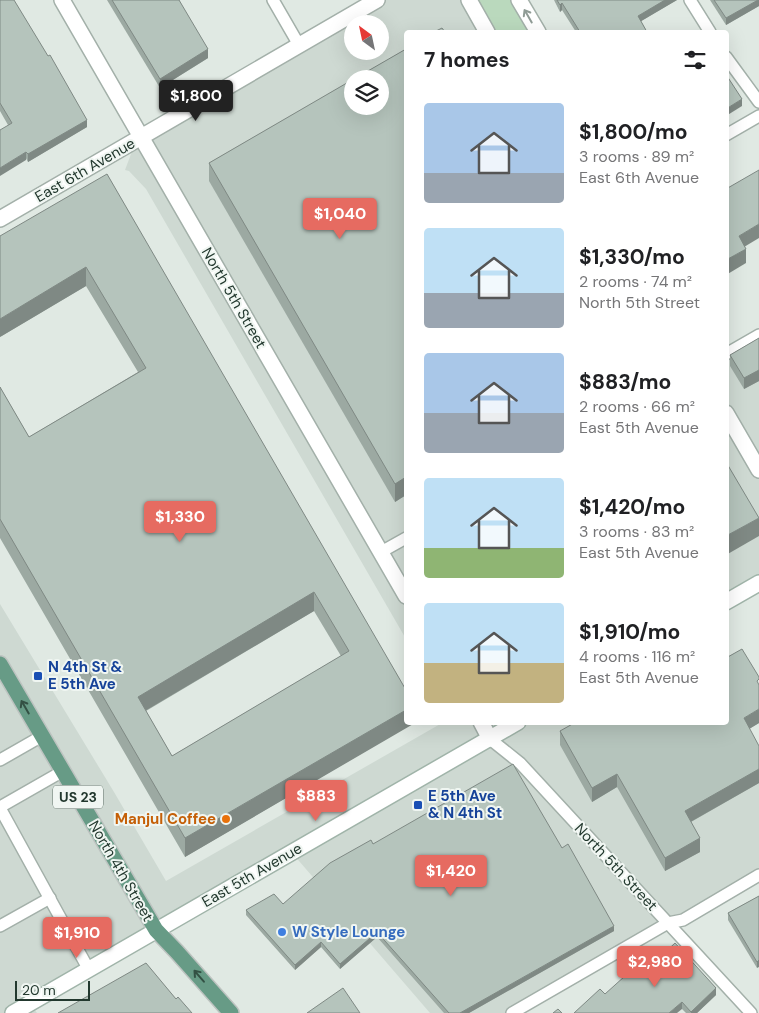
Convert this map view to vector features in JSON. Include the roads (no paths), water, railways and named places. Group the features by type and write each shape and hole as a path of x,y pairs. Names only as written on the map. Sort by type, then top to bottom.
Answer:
{"main road":[{"name":"North 4th Street","path":"0,664 156,930 231,1013"}],"street":[{"name":"North 5th Street","path":"62,0 404,593"},
{"name":"East 6th Avenue","path":"0,219 377,0"},
{"path":"469,0 486,30"},
{"path":"519,0 537,30"},
{"path":"729,418 759,470"},
{"path":"729,600 759,583"},
{"name":"North 5th Street","path":"483,725 490,739"},
{"name":"East 5th Avenue","path":"13,1013 513,725"}],"lane":[{"path":"273,0 299,45"},
{"path":"690,0 709,30"},
{"path":"729,61 759,102"},
{"path":"729,133 759,116"},
{"path":"729,352 759,335"},
{"path":"380,552 404,539"},
{"path":"0,760 42,736"},
{"name":"North 5th Street","path":"490,739 520,763 751,1013"},
{"path":"63,771 0,807 89,970"},
{"path":"512,1013 668,923 683,920 759,875"},
{"path":"0,926 50,898"}],"place":[{"name":"N 4th St & E 5th Ave","path":"38,676"},
{"name":"E 5th Ave & N 4th St","path":"418,805"},
{"name":"Manjul Coffee","path":"226,819"},
{"name":"W Style Lounge","path":"282,932"}]}
